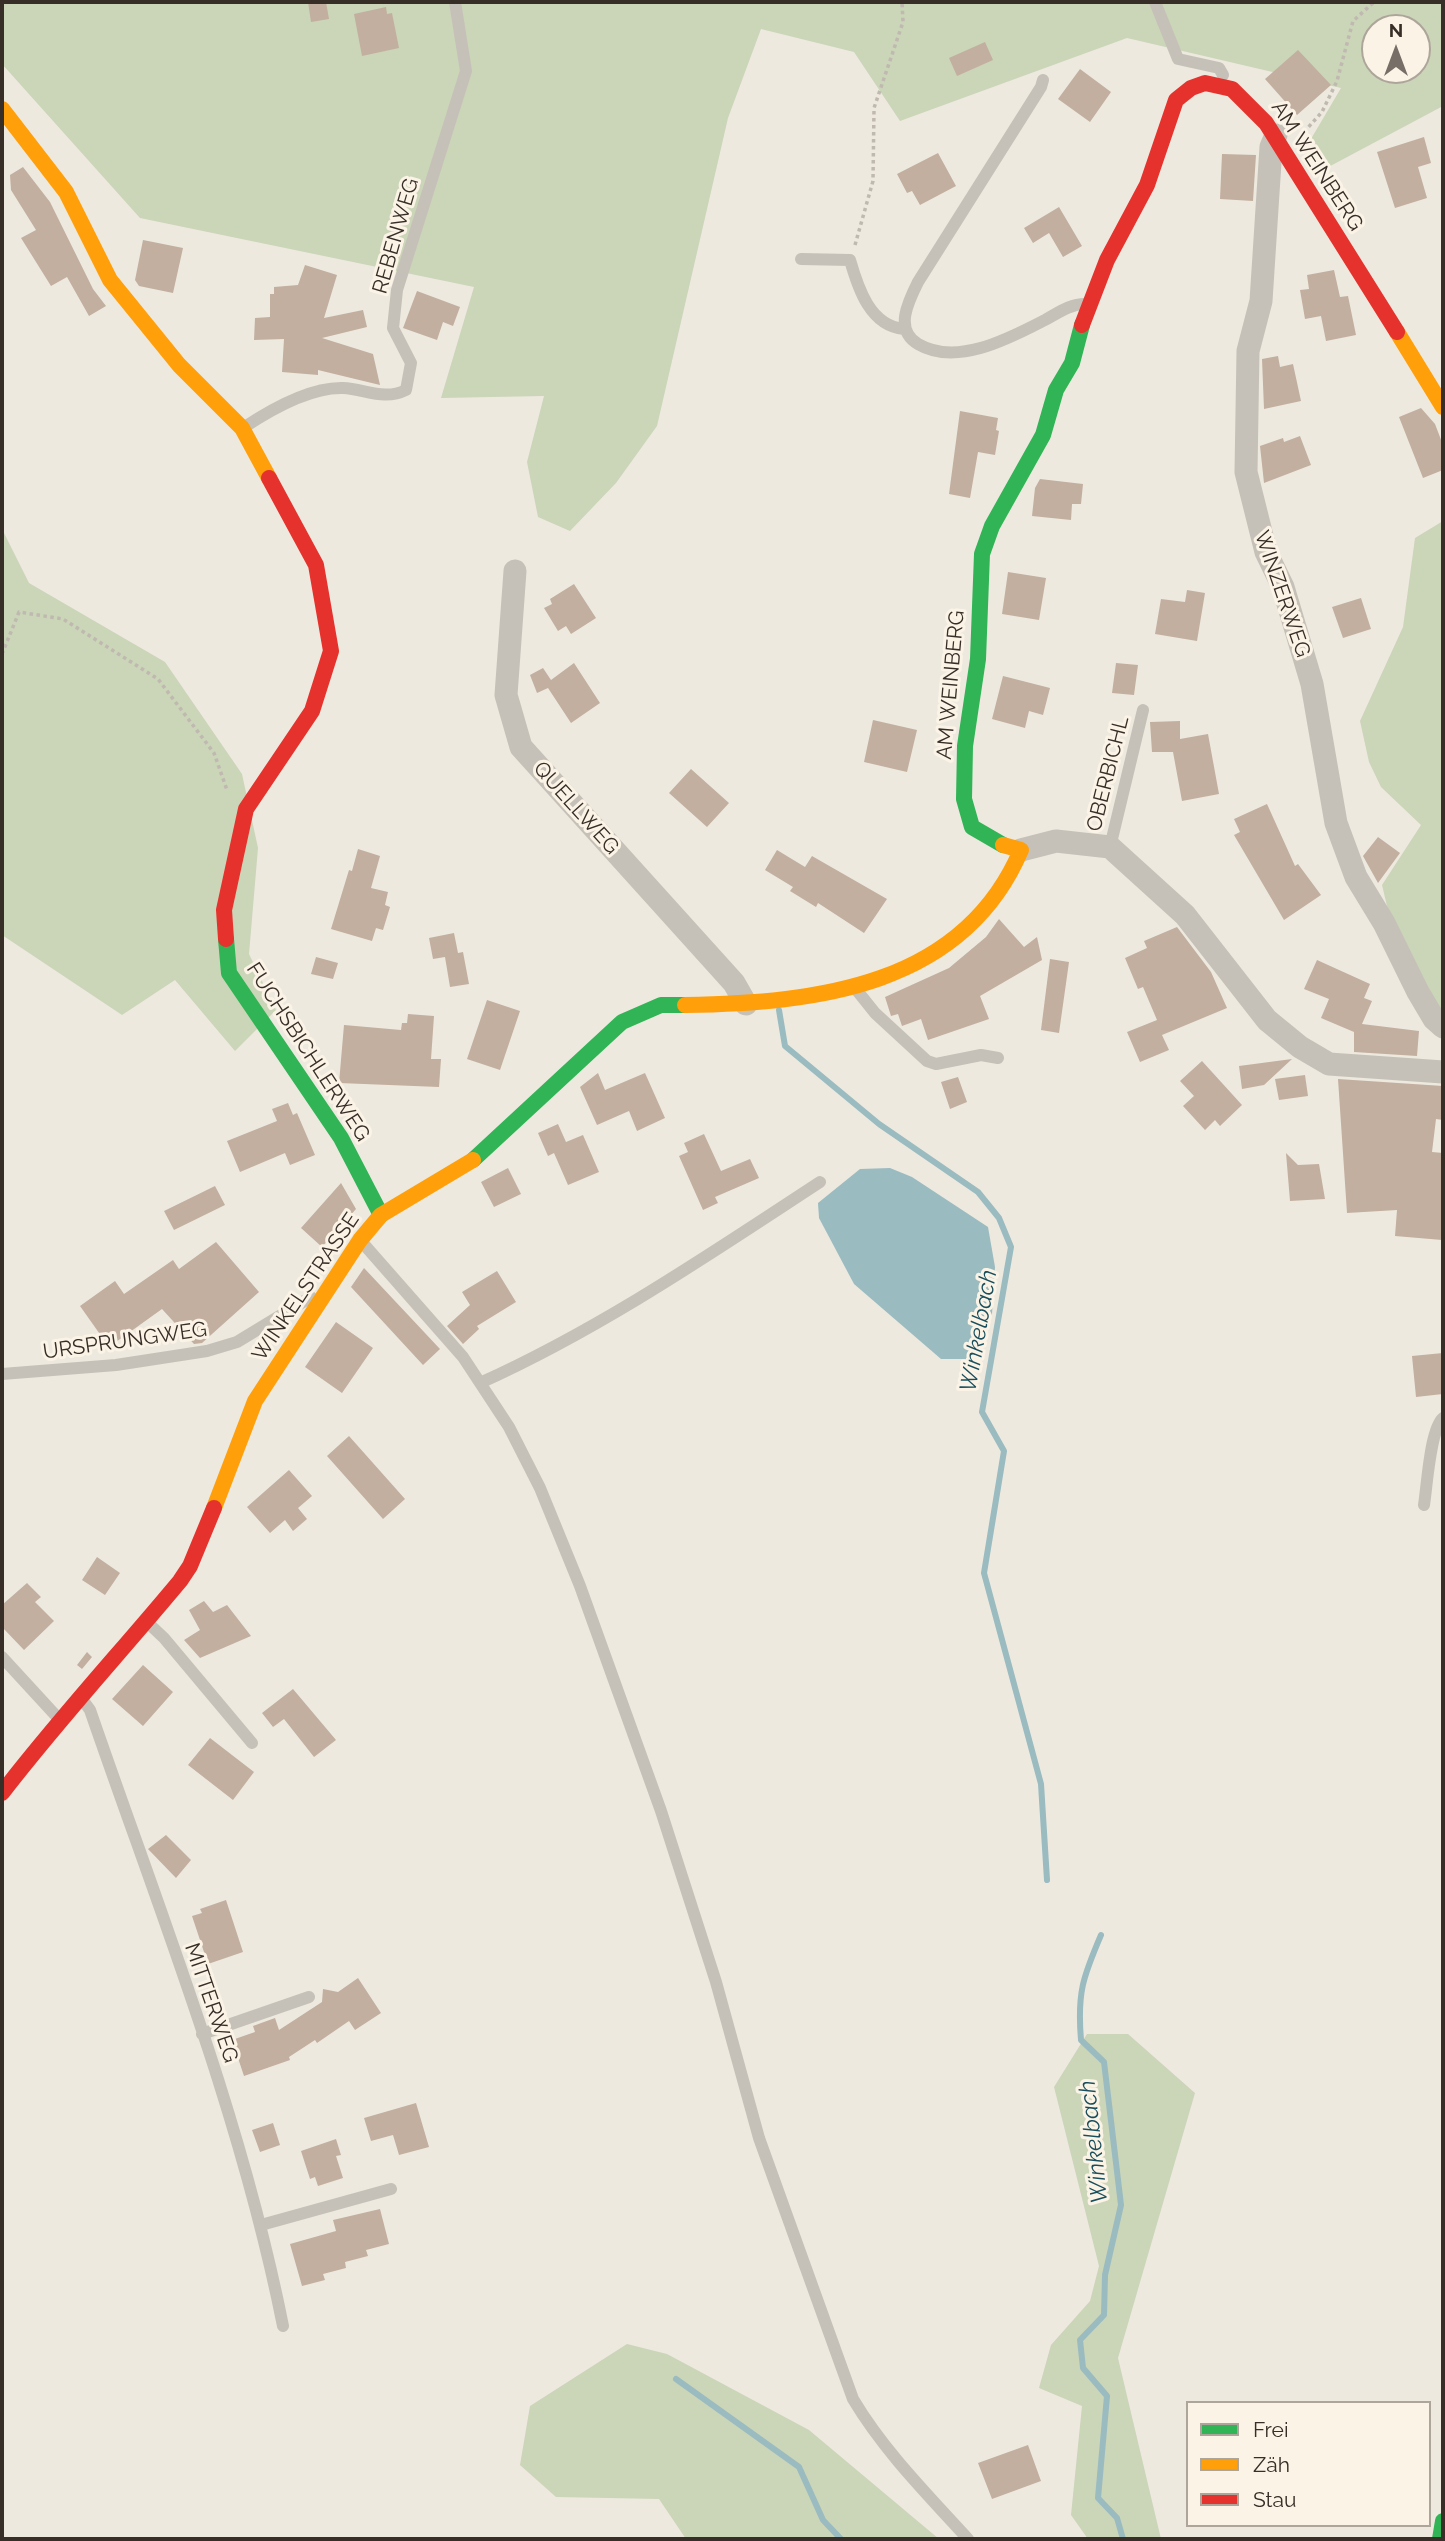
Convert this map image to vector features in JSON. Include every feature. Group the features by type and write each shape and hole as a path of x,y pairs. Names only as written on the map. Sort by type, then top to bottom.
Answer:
{"street":[{"name":"AM WEINBERG","path":"1021,850 995,843 971,827 964,799 965,746 978,659 981,563 992,526 1043,435 1053,397 1076,351 1088,304 1107,260 1147,185 1176,100 1186,89 1203,83 1232,89 1251,103 1281,143 1443,407"},
{"name":"FUCHSBICHLERWEG","path":"2,109 66,192 110,280 179,365 242,428 316,565 331,651 312,710 246,809 224,911 229,973 341,1138 381,1215"},
{"name":"WINZERWEG","path":"1281,143 1271,147 1261,301 1248,351 1245,472 1266,552 1283,587 1312,684 1336,823 1356,877 1384,923 1418,992 1434,1019 1443,1027"},
{"name":"QUELLWEG","path":"515,572 506,695 521,747 734,983 746,1004"},
{"path":"1021,850 1056,841 1110,847 1185,915 1267,1020 1300,1047 1329,1064 1443,1072"},
{"name":"WINKELSTRASSE","path":"2,1793 59,1719 82,1699 190,1566 255,1401 286,1350 312,1316 323,1293 359,1240 381,1215 476,1158 622,1022 662,1005 746,1004 855,988 937,953 973,922 1013,869 1021,850"},
{"path":"1440,2539 1443,2521"}],"lane":[{"name":"REBENWEG","path":"242,428 280,402 341,388 393,397 406,390 411,363 393,328 397,290 466,71 455,2"},
{"path":"1155,2 1178,59 1219,68 1232,89"},
{"path":"1043,80 918,282 906,310 904,329 909,338 922,346 953,353 988,346 1068,307 1088,304"},
{"path":"801,259 850,260 861,291 875,314 889,324 904,329"},
{"name":"OBERBICHL","path":"1110,847 1143,710"},
{"path":"855,988 875,1013 927,1061 936,1064 969,1056 998,1058"},
{"path":"480,1383 563,1341 672,1278 820,1182"},
{"path":"359,1240 463,1357 509,1427 540,1488 580,1586 662,1811 716,1982 760,2138 853,2399 883,2444 968,2539"},
{"name":"URSPRUNGWEG","path":"2,1374 116,1365 207,1352 237,1342 312,1296 323,1293"},
{"path":"1424,1505 1434,1437 1443,1418"},
{"path":"147,1622 164,1638 252,1743"},
{"path":"2,1657 59,1719"},
{"name":"MITTERWEG","path":"82,1699 90,1710 202,2034 261,2225 283,2326"},
{"path":"202,2034 309,1997"},
{"path":"261,2225 391,2189"}],"path":[{"path":"850,260 873,181 874,108 902,22 902,2"},
{"path":"1281,143 1322,112 1337,81 1353,21 1374,2"},
{"path":"2,654 19,612 63,619 125,656 158,679 214,753 225,788 246,809"}],"green space":[{"path":"2,2 1443,2 1443,106 1319,172 1308,144 1341,88 1127,38 900,121 854,52 761,29 728,118 657,426 616,483 570,531 538,517 527,462 544,396 441,398 474,287 140,218 2,64"},
{"path":"1443,521 1443,1033 1392,927 1382,885 1421,825 1381,787 1369,762 1360,721 1403,627 1415,538"},
{"path":"2,529 29,583 165,662 242,774 258,848 249,954 276,1010 235,1051 175,980 122,1015 2,935"},
{"path":"1087,2034 1128,2034 1195,2093 1118,2358 1161,2539 1088,2539 1071,2515 1082,2406 1039,2388 1051,2345 1090,2301 1099,2266 1054,2087"},
{"path":"627,2344 667,2354 809,2430 939,2539 686,2539 659,2499 556,2497 520,2465 530,2406"}],"water":[{"path":"890,1168 912,1177 988,1227 995,1267 992,1314 966,1359 941,1359 854,1284 819,1218 818,1203 860,1169"}],"building":[{"path":"308,2 326,2 329,19 311,22"},
{"path":"386,7 387,14 392,13 399,48 362,56 354,14"},
{"path":"985,42 993,60 957,76 949,58"},
{"path":"1298,50 1331,85 1297,115 1265,79"},
{"path":"1080,69 1111,92 1090,122 1058,99"},
{"path":"1424,137 1431,163 1418,167 1427,198 1395,208 1377,152"},
{"path":"938,153 956,186 920,205 912,191 907,193 897,174"},
{"path":"1222,154 1256,155 1253,201 1220,199"},
{"path":"23,167 50,202 93,289 106,306 89,316 67,277 51,286 21,238 36,230 11,190 10,175"},
{"path":"1059,207 1082,246 1063,257 1049,233 1033,243 1024,228"},
{"path":"143,240 183,248 173,293 139,286 135,280"},
{"path":"305,265 337,275 324,318 363,310 367,327 322,338 373,354 380,385 318,370 318,375 282,372 284,339 254,340 255,318 270,317 270,294 274,294 274,287 298,285"},
{"path":"1334,270 1340,297 1348,296 1356,335 1326,341 1321,316 1305,319 1300,290 1309,289 1307,275"},
{"path":"417,291 460,307 453,326 443,322 437,340 403,328"},
{"path":"1278,356 1280,367 1293,364 1301,401 1264,409 1262,359"},
{"path":"1421,408 1435,424 1443,445 1443,470 1423,478 1399,417"},
{"path":"960,411 998,418 995,455 978,452 970,498 949,494"},
{"path":"1300,436 1311,465 1264,483 1260,446 1283,438 1284,442"},
{"path":"1040,479 1083,484 1081,504 1072,504 1071,520 1032,516 1035,488"},
{"path":"1008,572 1046,578 1039,620 1002,614"},
{"path":"574,584 596,618 571,634 566,626 558,631 544,608 552,604 550,599"},
{"path":"1187,590 1205,593 1197,641 1155,634 1161,599 1185,602"},
{"path":"1361,598 1371,629 1343,638 1332,607"},
{"path":"574,663 600,703 571,723 548,688 537,693 530,675 543,668 551,680"},
{"path":"1116,663 1138,665 1134,695 1112,693"},
{"path":"1003,676 1050,688 1043,715 1029,711 1025,728 992,719"},
{"path":"873,720 917,730 907,772 864,762"},
{"path":"1180,721 1180,739 1208,734 1219,794 1182,801 1173,752 1152,752 1150,722"},
{"path":"691,769 729,803 707,827 669,793"},
{"path":"1267,804 1295,866 1298,864 1321,895 1284,920 1234,835 1240,832 1234,819"},
{"path":"1378,837 1400,853 1378,883 1363,856"},
{"path":"358,849 380,856 371,888 388,892 385,905 390,907 383,930 376,928 372,941 331,929"},
{"path":"777,850 805,867 812,856 887,899 864,933 818,903 816,907 790,891 793,887 765,870"},
{"path":"999,919 1024,947 1037,937 1042,960 980,996 989,1019 928,1040 921,1019 902,1026 898,1014 891,1016 885,997 949,968 986,937"},
{"path":"1177,927 1211,972 1227,1008 1162,1035 1169,1050 1140,1062 1127,1032 1157,1020 1143,987 1138,989 1125,958 1147,948 1144,941"},
{"path":"454,933 458,953 463,952 469,984 450,987 445,957 433,959 429,938"},
{"path":"316,957 338,963 333,979 311,974"},
{"path":"1050,959 1069,962 1059,1033 1041,1030"},
{"path":"1317,960 1370,984 1364,998 1372,1001 1362,1024 1419,1031 1417,1056 1354,1052 1354,1032 1321,1018 1329,999 1304,989"},
{"path":"487,1000 520,1011 500,1070 467,1059"},
{"path":"408,1014 434,1016 431,1059 441,1059 439,1087 339,1083 344,1025 401,1030 402,1023 407,1023"},
{"path":"1292,1059 1264,1085 1242,1089 1239,1066"},
{"path":"1202,1061 1242,1105 1220,1126 1215,1120 1205,1130 1183,1106 1194,1096 1180,1081"},
{"path":"598,1073 605,1090 645,1073 665,1118 637,1131 629,1111 597,1125 580,1087"},
{"path":"1305,1075 1308,1096 1279,1100 1275,1079"},
{"path":"958,1077 967,1102 950,1109 941,1082"},
{"path":"1338,1079 1443,1086 1443,1120 1436,1119 1432,1152 1443,1153 1442,1240 1395,1236 1397,1210 1347,1213"},
{"path":"288,1103 293,1115 297,1113 315,1155 290,1165 285,1153 240,1172 227,1141 277,1121 272,1109"},
{"path":"558,1124 566,1142 583,1135 599,1172 568,1185 554,1153 548,1156 538,1133"},
{"path":"704,1134 721,1171 750,1159 759,1178 715,1197 718,1203 703,1210 679,1156 688,1152 684,1143"},
{"path":"1286,1153 1298,1165 1319,1164 1325,1199 1290,1201"},
{"path":"508,1168 521,1194 494,1207 481,1182"},
{"path":"341,1183 356,1209 322,1247 301,1228"},
{"path":"215,1186 225,1205 174,1230 164,1211"},
{"path":"216,1242 259,1292 202,1343 194,1344 162,1309 109,1347 80,1306 115,1281 124,1294 173,1260 179,1269"},
{"path":"364,1268 440,1349 423,1365 351,1287"},
{"path":"497,1271 516,1302 477,1326 479,1329 463,1344 447,1326 470,1305 462,1292"},
{"path":"336,1322 373,1348 342,1393 305,1367"},
{"path":"1443,1353 1443,1394 1416,1397 1412,1356"},
{"path":"349,1436 405,1499 383,1519 327,1456"},
{"path":"289,1470 312,1496 298,1508 307,1519 293,1531 285,1520 270,1533 247,1507"},
{"path":"97,1557 120,1573 105,1595 82,1580"},
{"path":"27,1583 41,1597 35,1602 54,1621 24,1650 2,1627 2,1605"},
{"path":"204,1601 213,1612 227,1605 251,1636 200,1658 184,1640 200,1630 189,1610"},
{"path":"87,1652 92,1657 82,1669 77,1665"},
{"path":"143,1665 173,1692 143,1726 112,1699"},
{"path":"293,1689 336,1740 314,1757 284,1719 273,1727 262,1713"},
{"path":"210,1738 254,1772 233,1800 188,1765"},
{"path":"166,1835 191,1860 176,1878 148,1849"},
{"path":"226,1900 243,1952 208,1964 192,1916 202,1913 200,1909"},
{"path":"358,1978 381,2013 355,2030 349,2021 317,2043 315,2040 289,2057 290,2060 244,2076 232,2040 255,2032 253,2026 275,2018 279,2030 322,2002 323,1989 338,1992"},
{"path":"416,2103 429,2147 399,2155 393,2135 371,2141 364,2118"},
{"path":"273,2123 280,2145 260,2152 252,2130"},
{"path":"336,2139 341,2155 336,2156 343,2178 318,2186 315,2177 310,2179 301,2151"},
{"path":"380,2209 389,2244 366,2250 368,2256 345,2262 346,2268 323,2274 325,2280 302,2286 290,2244 336,2231 333,2220"},
{"path":"1028,2445 1041,2481 992,2499 978,2463"}],"waterway":[{"name":"Winkelbach","path":"779,1010 785,1046 879,1124 978,1192 999,1218 1011,1247 982,1412 1004,1451 984,1573 1041,1784 1047,1880"},
{"name":"Winkelbach","path":"1101,1935 1083,1986 1080,2010 1081,2040 1104,2062 1121,2205 1105,2275 1104,2315 1080,2340 1083,2368 1107,2396 1098,2498 1117,2518 1123,2539"},
{"path":"676,2379 799,2467 823,2520 841,2539"}],"traffic: fast":[{"path":"1003,845 972,827 964,799 965,746 978,659 982,554 992,526 1043,435 1056,390 1072,363 1082,325"},
{"path":"226,939 229,973 341,1138 381,1215"},
{"path":"473,1160 622,1022 661,1005 685,1005"},
{"path":"1440,2539 1443,2521"}],"traffic: slow":[{"path":"2,109 66,192 110,280 179,365 242,428 269,478"},
{"path":"1397,332 1443,407"},
{"path":"685,1005 784,999 833,991 880,978 923,959 962,932 995,896 1021,850 1003,845"},
{"path":"214,1508 255,1401 360,1240 381,1215 473,1160"}],"traffic: jam":[{"path":"1082,325 1107,260 1147,185 1176,100 1191,88 1205,83 1232,89 1266,123 1397,332"},
{"path":"226,939 224,910 246,809 312,711 331,651 316,565 269,478"},
{"path":"2,1793 180,1581 190,1566 214,1508"}]}
